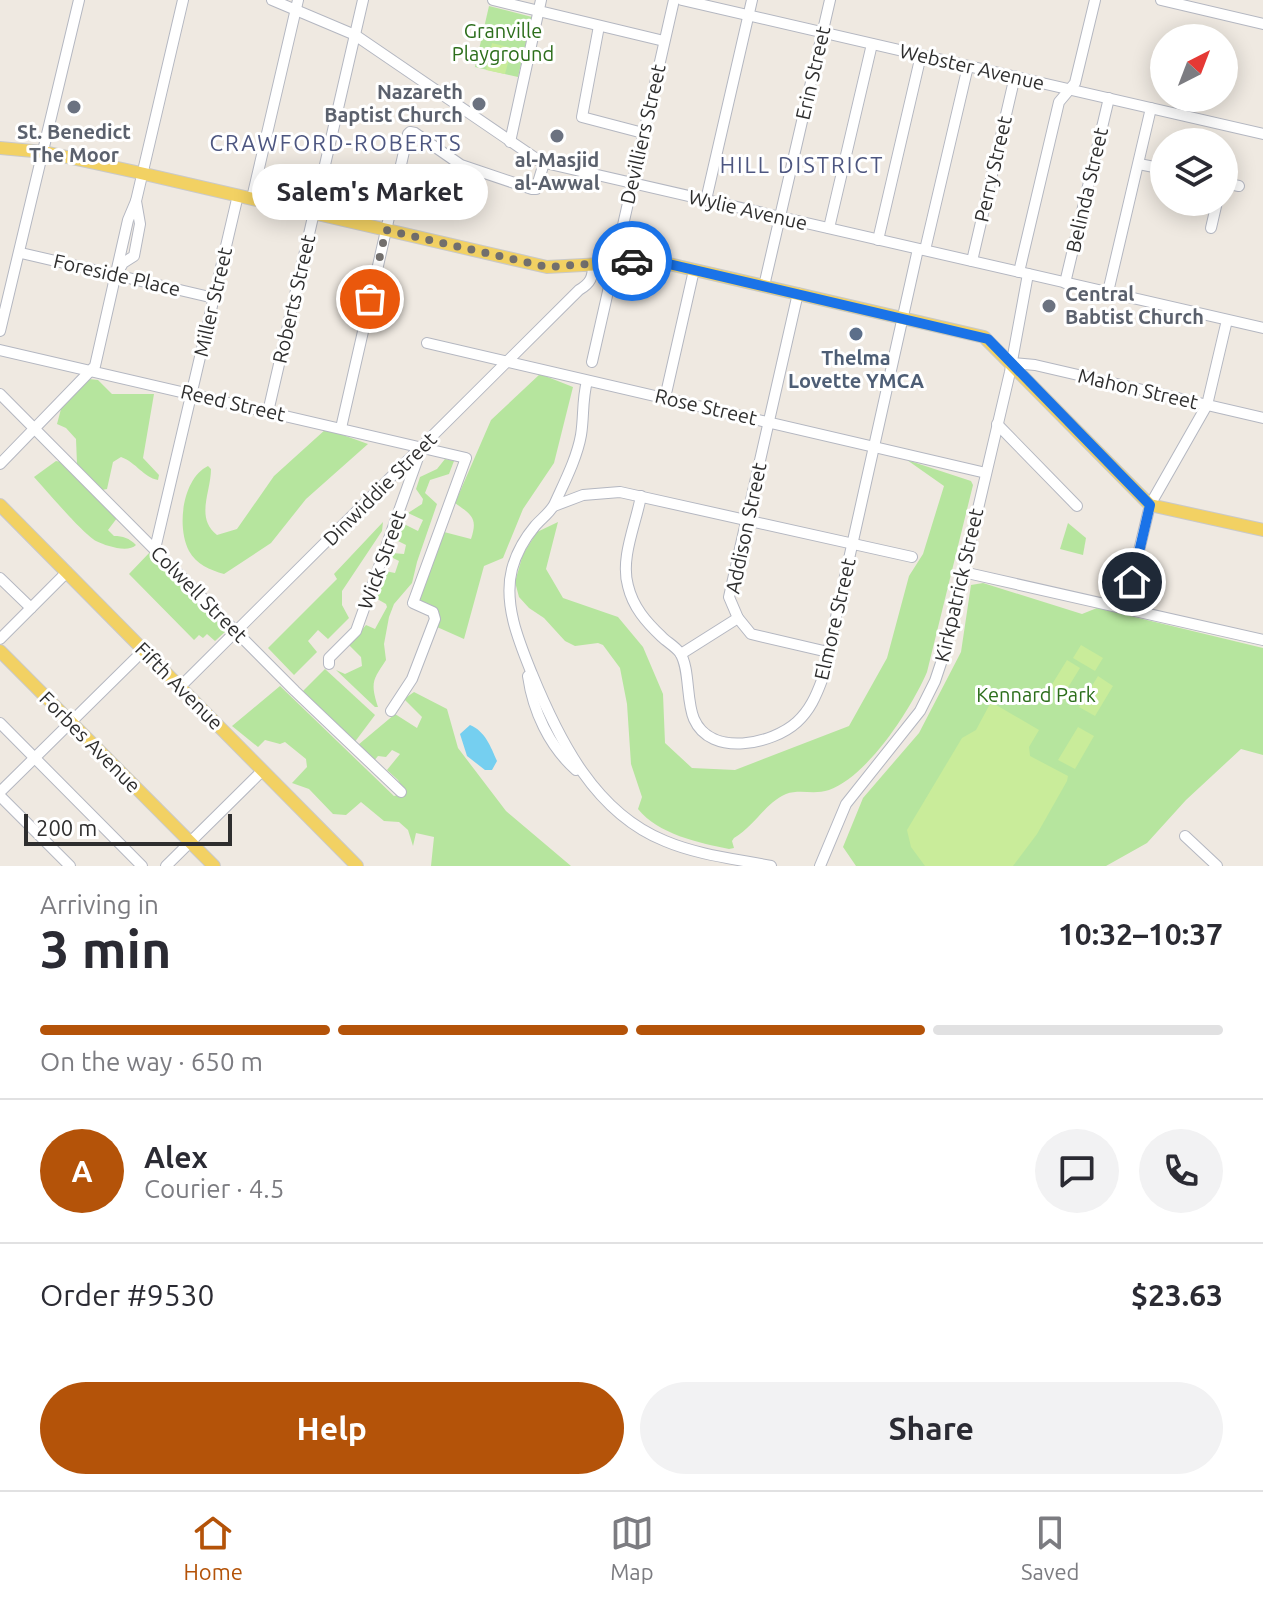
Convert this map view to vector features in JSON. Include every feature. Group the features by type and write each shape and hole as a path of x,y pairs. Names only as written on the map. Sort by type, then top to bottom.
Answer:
{"main road":[{"path":"4,146 143,173 547,267 656,261 984,337 1150,505 1263,530"},
{"name":"Fifth Avenue","path":"0,505 357,866"},
{"name":"Forbes Avenue","path":"0,651 214,866"}],"street":[{"path":"0,331 79,0"},
{"path":"0,464 92,370 129,217 143,173 183,0"},
{"name":"Wylie Avenue","path":"272,0 297,5 355,35 544,163 1263,328"},
{"name":"Roberts Street","path":"268,412 363,0"},
{"path":"493,0 539,6 599,26 664,41"},
{"name":"Devilliers Street","path":"592,362 674,0"},
{"name":"Webster Avenue","path":"682,0 1150,108"},
{"path":"706,200 752,0"},
{"name":"Erin Street","path":"764,286 830,0"},
{"name":"Kirkpatrick Street","path":"820,866 846,804 910,727 935,681 944,654 1012,363 1024,273 1059,102 1075,83 1095,0"},
{"path":"1161,0 1263,24"},
{"path":"252,198 297,5"},
{"path":"510,142 539,6"},
{"path":"599,26 581,114 585,120 643,133"},
{"path":"829,228 872,44"},
{"path":"878,240 921,55"},
{"name":"Elmore Street","path":"681,654 694,719 704,732 718,740 732,743 778,735 796,723 810,708 817,694 903,317 968,66"},
{"name":"Perry Street","path":"972,261 1015,76"},
{"name":"Belinda Street","path":"1065,283 1109,98"},
{"path":"1108,292 1150,112"},
{"name":"Webster Avenue","path":"1168,112 1263,134"},
{"path":"341,428 410,132 461,165 536,189 544,163"},
{"path":"1139,164 1150,166"},
{"name":"Miller Street","path":"155,549 238,195"},
{"path":"132,259 141,219 136,201"},
{"path":"129,217 134,214 141,219"},
{"path":"1211,228 1214,216"},
{"name":"Foreside Place","path":"21,253 214,298"},
{"path":"120,255 123,259 132,259"},
{"path":"115,275 123,263 132,259"},
{"name":"Dinwiddie Street","path":"180,687 579,290 589,264"},
{"path":"665,398 694,270"},
{"name":"Addison Street","path":"798,293 729,597 738,618 751,634 828,652"},
{"path":"1125,609 1150,505 1207,405 1227,320"},
{"name":"Rose Street","path":"427,343 986,473"},
{"name":"Reed Street","path":"0,350 466,458 413,603 433,612 435,619 412,679 391,711"},
{"name":"Mahon Street","path":"1012,363 1035,365 1263,418"},
{"path":"587,381 582,397 578,449 554,506 533,528 512,567 509,606 527,662 558,732 586,778 606,800 664,841 771,866"},
{"name":"Colwell Street","path":"0,394 401,792"},
{"path":"997,424 1077,506"},
{"name":"Wick Street","path":"329,664 329,658 356,631 422,447"},
{"path":"554,506 583,495 603,492 641,496 912,557"},
{"path":"641,496 627,562 627,584 645,620 681,654 738,618"},
{"path":"0,639 67,572"},
{"path":"963,572 1263,640"},
{"path":"0,578 31,608"},
{"path":"70,866 0,794 144,650"},
{"path":"0,723 142,866"},
{"path":"166,866 262,771"},
{"path":"1185,836 1217,866"}],"green space":[{"name":"Granville Playground","path":"489,6 532,17 518,77 475,67"},
{"path":"492,43 512,48 505,74 486,70"},
{"path":"540,374 573,387 554,463 523,509 503,558 484,566 464,639 437,627 440,620 436,609 419,602 444,532 471,539 472,518 455,503 491,420"},
{"path":"89,379 98,380 112,394 154,394 143,458 159,475 158,480 121,457 113,462 107,489 102,490 77,464 76,439 66,428 57,424 61,409"},
{"path":"326,429 368,444 306,499 271,543 224,574 195,560 185,541 183,516 188,492 199,472 208,466 211,469 205,513 210,528 217,535 237,529 274,476"},
{"path":"445,459 454,461 449,474 430,480 425,493 437,504 412,583 394,604 389,617 384,644 386,660 374,682 378,707 375,707 336,670 345,674 362,666 361,657 349,645 366,625 375,629 387,607 372,596 385,571 395,573 399,561 393,558 392,553 404,554 406,545 396,540 400,526 404,524 418,531 423,520 408,513 422,504 423,499 416,489 420,477 437,469"},
{"path":"907,460 971,481 973,485 927,672 887,740 859,771 829,790 791,793 778,798 734,838 734,848 692,840 646,818 638,809 642,797 631,764 627,704 620,668 603,645 575,646 565,641 519,597 515,582 523,554 537,532 558,522 546,569 563,598 618,617 643,647 663,694 665,743 692,768 735,770 849,726 887,658 909,576 923,554 944,486"},
{"path":"56,461 61,462 117,518 108,530 114,536 126,538 136,545 122,549 100,543 74,521 34,477"},
{"path":"383,522 382,531 342,591 342,605 349,618 328,639 318,630 308,641 317,652 294,675 268,648 337,579 334,574"},
{"path":"1068,523 1086,538 1083,555 1060,549"},
{"path":"151,551 226,631 215,641 207,634 203,638 199,635 194,640 129,574"},
{"name":"Kennard Park","path":"983,583 1082,614 1097,608 1263,648 1263,755 1241,749 1186,800 1147,843 1106,866 856,866 843,847 863,798 919,733 961,652 971,585"},
{"path":"1081,645 1103,658 1095,671 1073,658"},
{"path":"1067,660 1080,668 1064,694 1051,686"},
{"path":"325,669 375,715 354,743 302,692"},
{"path":"1098,676 1113,686 1095,716 1079,707"},
{"path":"280,686 394,796 405,793 398,780 387,770 400,754 392,750 386,757 378,756 373,762 358,745 395,714 417,728 422,717 404,699 414,692 447,709 458,748 506,811 571,866 431,866 434,837 416,833 413,846 408,830 399,822 384,821 361,802 346,815 333,814 309,789 292,783 307,767 306,759 285,742 280,744 265,740 258,747 232,726"},
{"path":"991,702 1039,730 1029,747 1030,756 1068,776 1067,781 1037,834 1013,866 925,866 911,847 907,830 962,738 976,730"},
{"path":"1078,727 1094,736 1075,769 1058,760"}],"water":[{"path":"470,725 484,735 492,750 497,761 492,770 485,770 467,756 460,734"}],"way so far":[{"path":"370,299 386,230 547,267 632,261"}],"place":[{"name":"Nazareth Baptist Church","path":"479,104"},
{"name":"St. Benedict The Moor","path":"74,107"},
{"name":"al-Masjid al-Awwal","path":"557,136"},
{"name":"Salem's Market","path":"370,299"},
{"name":"Central Babtist Church","path":"1049,306"},
{"name":"Thelma Lovette YMCA","path":"856,334"}],"district":[{"name":"CRAWFORD-ROBERTS","path":"336,143"},
{"name":"HILL DISTRICT","path":"802,165"}],"route":[{"path":"632,261 656,261 988,339 1150,505 1132,582"}]}
